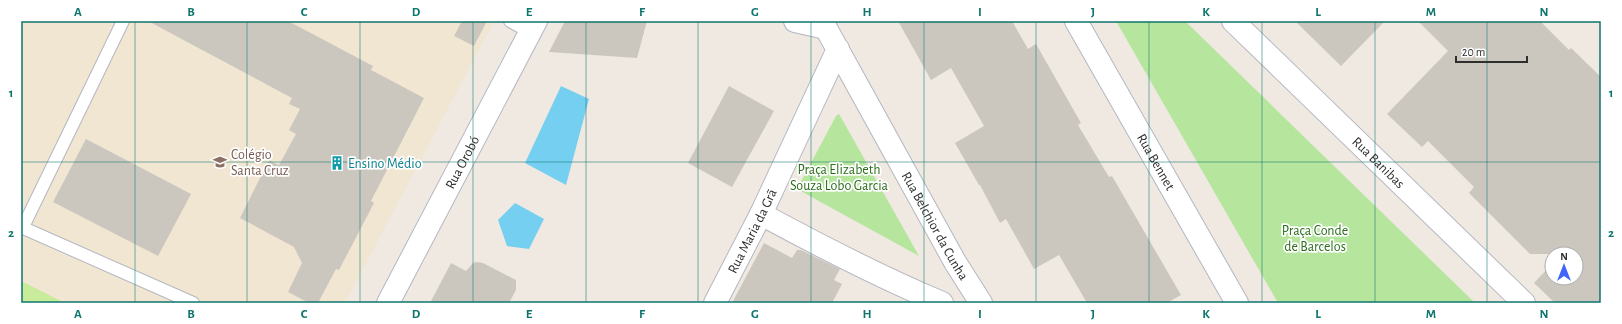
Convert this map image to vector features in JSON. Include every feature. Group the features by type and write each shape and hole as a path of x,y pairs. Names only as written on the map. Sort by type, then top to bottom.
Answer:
{"street":[{"path":"795,21 824,25"},
{"name":"Rua Bennet","path":"1076,21 1237,303"},
{"name":"Rua Banibas","path":"1233,21 1524,303"},
{"name":"Rua Belchior da Cunha","path":"824,25 955,262 981,303"},
{"name":"Rua Orobó","path":"388,303 533,26"},
{"name":"Rua Maria da Grã","path":"715,303 761,214 838,49"},
{"path":"761,214 841,257 942,303"}],"lane":[{"path":"122,21 22,227 192,303"},
{"path":"510,21 533,26"}],"shaded area":[{"name":"Colégio Santa Cruz","path":"21,21 494,21 345,303 21,303"}],"green space":[{"name":"Praça Conde de Barcelos","path":"1116,21 1185,21 1475,303 1278,303"},
{"name":"Praça Elizabeth Souza Lobo Garcia","path":"839,114 919,256 797,189 836,116"},
{"path":"21,281 65,303 21,303"}],"water":[{"path":"561,86 589,99 566,185 525,163"},
{"path":"515,203 544,219 529,249 507,246 498,220"}],"building":[{"name":"Ensino Médio","path":"148,21 288,21 373,66 371,70 424,98 371,201 374,203 339,270 336,269 318,303 309,303 288,292 302,263 294,247 240,218 269,160 279,165 296,134 289,130 300,109 289,104 292,98"},
{"path":"462,21 487,21 474,46 454,36"},
{"path":"565,21 647,21 637,58 549,52"},
{"path":"898,21 1012,21 1028,49 1036,44 1081,123 1078,125 1109,177 1112,176 1181,295 1167,303 1087,303 1059,255 1034,269 1006,219 1000,223 955,143 984,126 951,68 931,80"},
{"path":"1295,21 1385,21 1341,66"},
{"path":"1418,21 1540,21 1569,50 1571,48 1601,77 1601,303 1555,303 1534,283 1544,272 1544,286 1584,286 1584,246 1544,246 1544,254 1530,254 1469,193 1474,187 1428,141 1422,147 1387,114 1448,51"},
{"path":"729,86 774,111 732,187 688,163"},
{"path":"86,139 191,194 158,256 53,202"},
{"path":"764,243 792,258 797,250 801,250 840,269 834,280 842,284 832,303 732,303"},
{"path":"451,263 466,271 473,263 483,263 516,280 516,290 509,303 430,303"}],"place":[{"name":"Colégio Santa Cruz","path":"220,162"},
{"name":"Ensino Médio","path":"337,163"}]}
